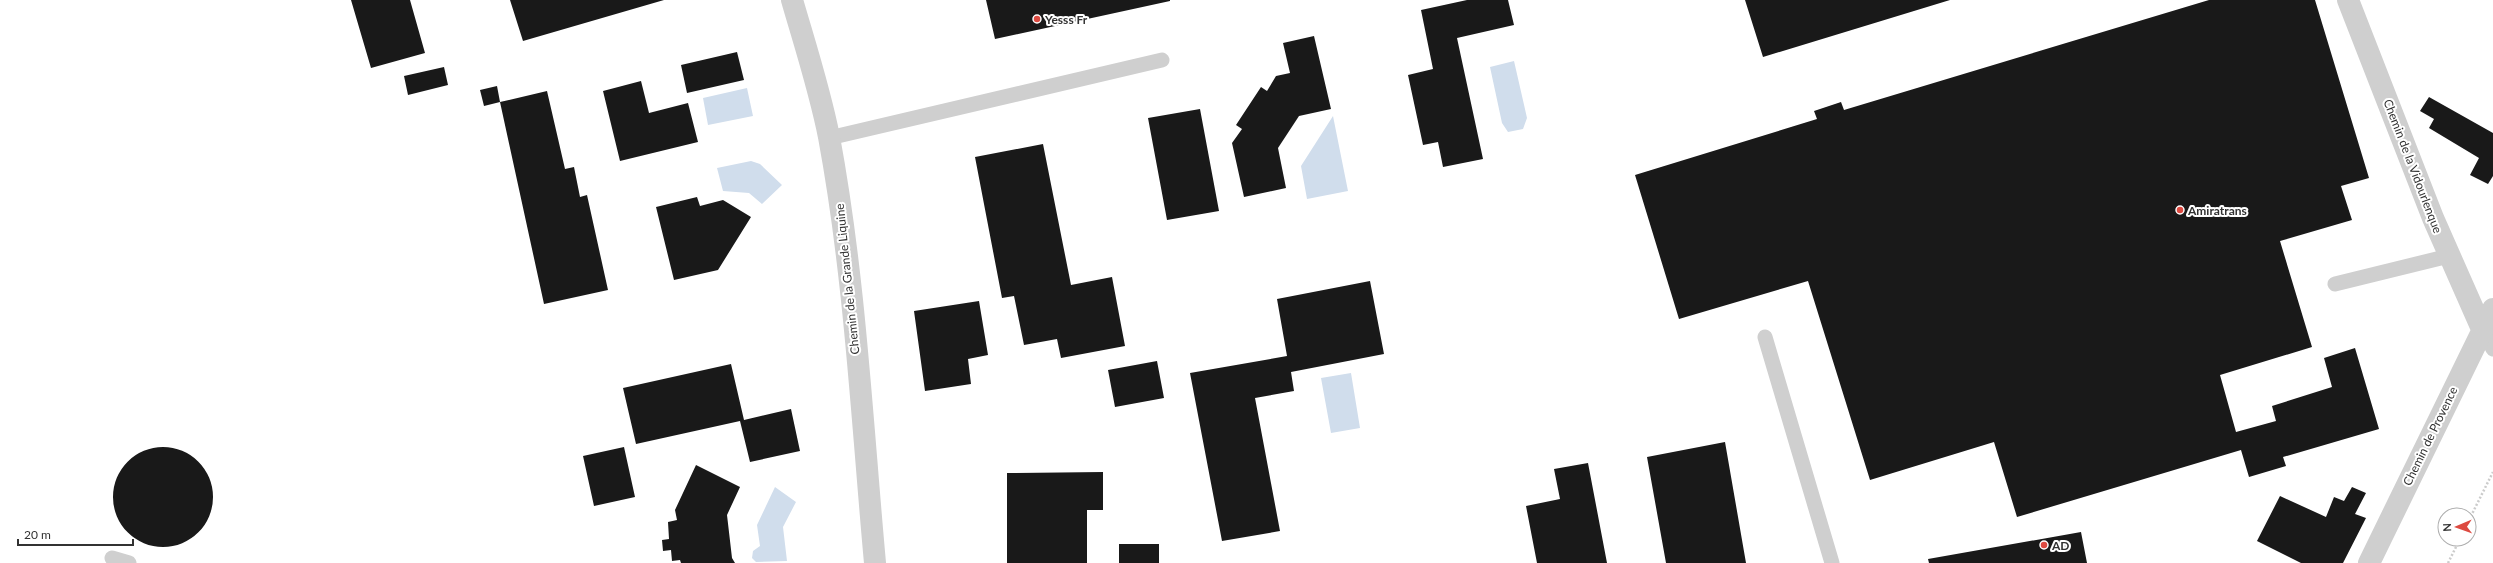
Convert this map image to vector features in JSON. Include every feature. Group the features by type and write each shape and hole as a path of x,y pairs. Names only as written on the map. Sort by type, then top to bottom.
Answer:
{"street":[{"name":"Chemin de la Grande Liquine","path":"792,0 820,98 829,138 846,252 875,563"},
{"name":"Chemin de la Vidourlenque","path":"2348,0 2449,256 2482,330"},
{"name":"Chemin de Provence","path":"2369,563 2493,309"}],"lane":[{"path":"829,138 1162,60"},
{"path":"2334,284 2449,256"},
{"path":"2482,330 2493,349"},
{"path":"1765,337 1832,563"},
{"path":"112,558 129,563"}],"path":[{"path":"2476,507 2493,472"},
{"path":"2448,563 2456,547"}],"water":[{"path":"1514,61 1527,118 1523,129 1508,132 1502,123 1490,67"},
{"path":"747,88 753,116 708,125 703,98"},
{"path":"1333,116 1348,191 1307,199 1301,166"},
{"path":"751,161 760,164 782,185 762,204 749,193 723,191 717,168"},
{"path":"1351,373 1360,428 1331,433 1321,378"},
{"path":"775,487 796,502 783,527 787,561 756,562 752,558 753,551 760,546 757,525"}],"building":[{"path":"351,0 410,0 425,53 371,68"},
{"path":"510,0 664,0 523,41"},
{"name":"Yesss Fr","path":"986,0 1170,0 1170,1 995,39"},
{"path":"1467,0 1508,0 1514,25 1457,38 1483,159 1443,167 1438,142 1423,145 1408,75 1433,69 1421,10"},
{"path":"1745,0 1950,0 1763,57"},
{"path":"2209,0 2315,0 2369,178 2341,186 2352,220 2280,241 2312,347 2220,375 2236,432 2276,421 2272,406 2332,387 2324,358 2355,348 2379,429 2283,457 2286,466 2249,477 2241,450 2017,517 1994,442 1870,480 1808,281 1679,319 1635,175 1817,119 1814,111 1841,102 1844,110"},
{"path":"1314,36 1331,109 1299,116 1278,148 1286,188 1244,197 1232,143 1242,129 1236,125 1261,87 1267,91 1276,76 1290,73 1283,43"},
{"path":"737,52 744,80 687,93 681,65"},
{"path":"444,67 448,85 408,95 404,76"},
{"path":"641,81 649,113 688,103 698,142 620,161 603,91"},
{"path":"497,86 500,102 484,106 480,90"},
{"path":"547,91 565,169 574,167 580,197 587,195 608,290 544,304 500,102"},
{"path":"2429,97 2493,133 2493,176 2488,184 2470,175 2479,158 2429,128 2434,119 2420,111"},
{"path":"1200,109 1219,211 1167,220 1148,118"},
{"path":"1043,144 1071,285 1112,277 1125,346 1061,358 1057,339 1024,345 1014,296 1002,298 975,157"},
{"path":"697,197 700,206 723,200 751,217 718,270 674,280 656,207"},
{"path":"1370,281 1384,354 1291,372 1294,391 1255,398 1280,531 1222,541 1190,373 1287,356 1277,299"},
{"path":"979,301 988,355 968,359 971,384 925,391 914,311"},
{"path":"1157,361 1164,398 1115,407 1108,370"},
{"path":"731,364 744,420 791,409 800,451 750,462 740,421 636,444 623,388"},
{"path":"1725,442 1746,563 1666,563 1647,457"},
{"path":"163,447 182,451 198,462 209,478 213,497 209,516 198,532 182,543 163,547 144,543 128,532 117,516 113,497 117,478 128,462 144,451"},
{"path":"624,447 635,497 594,506 583,456"},
{"path":"1588,463 1607,563 1537,563 1526,506 1560,499 1554,469"},
{"path":"696,465 740,487 727,515 732,558 735,563 681,563 680,560 672,561 671,550 663,551 662,540 669,539 668,522 677,520 675,510"},
{"path":"1103,472 1103,510 1087,510 1087,563 1007,563 1007,473"},
{"path":"2352,487 2366,493 2355,514 2366,518 2343,563 2301,563 2257,541 2280,496 2326,517 2334,497 2344,501"},
{"name":"AD","path":"2081,532 2087,563 1929,563 1928,559"},
{"path":"1119,544 1159,544 1159,563 1119,563"}],"place":[{"name":"Yesss Fr","path":"1037,19"},
{"name":"Amiratrans","path":"2180,210"},
{"name":"AD","path":"2044,545"}]}
